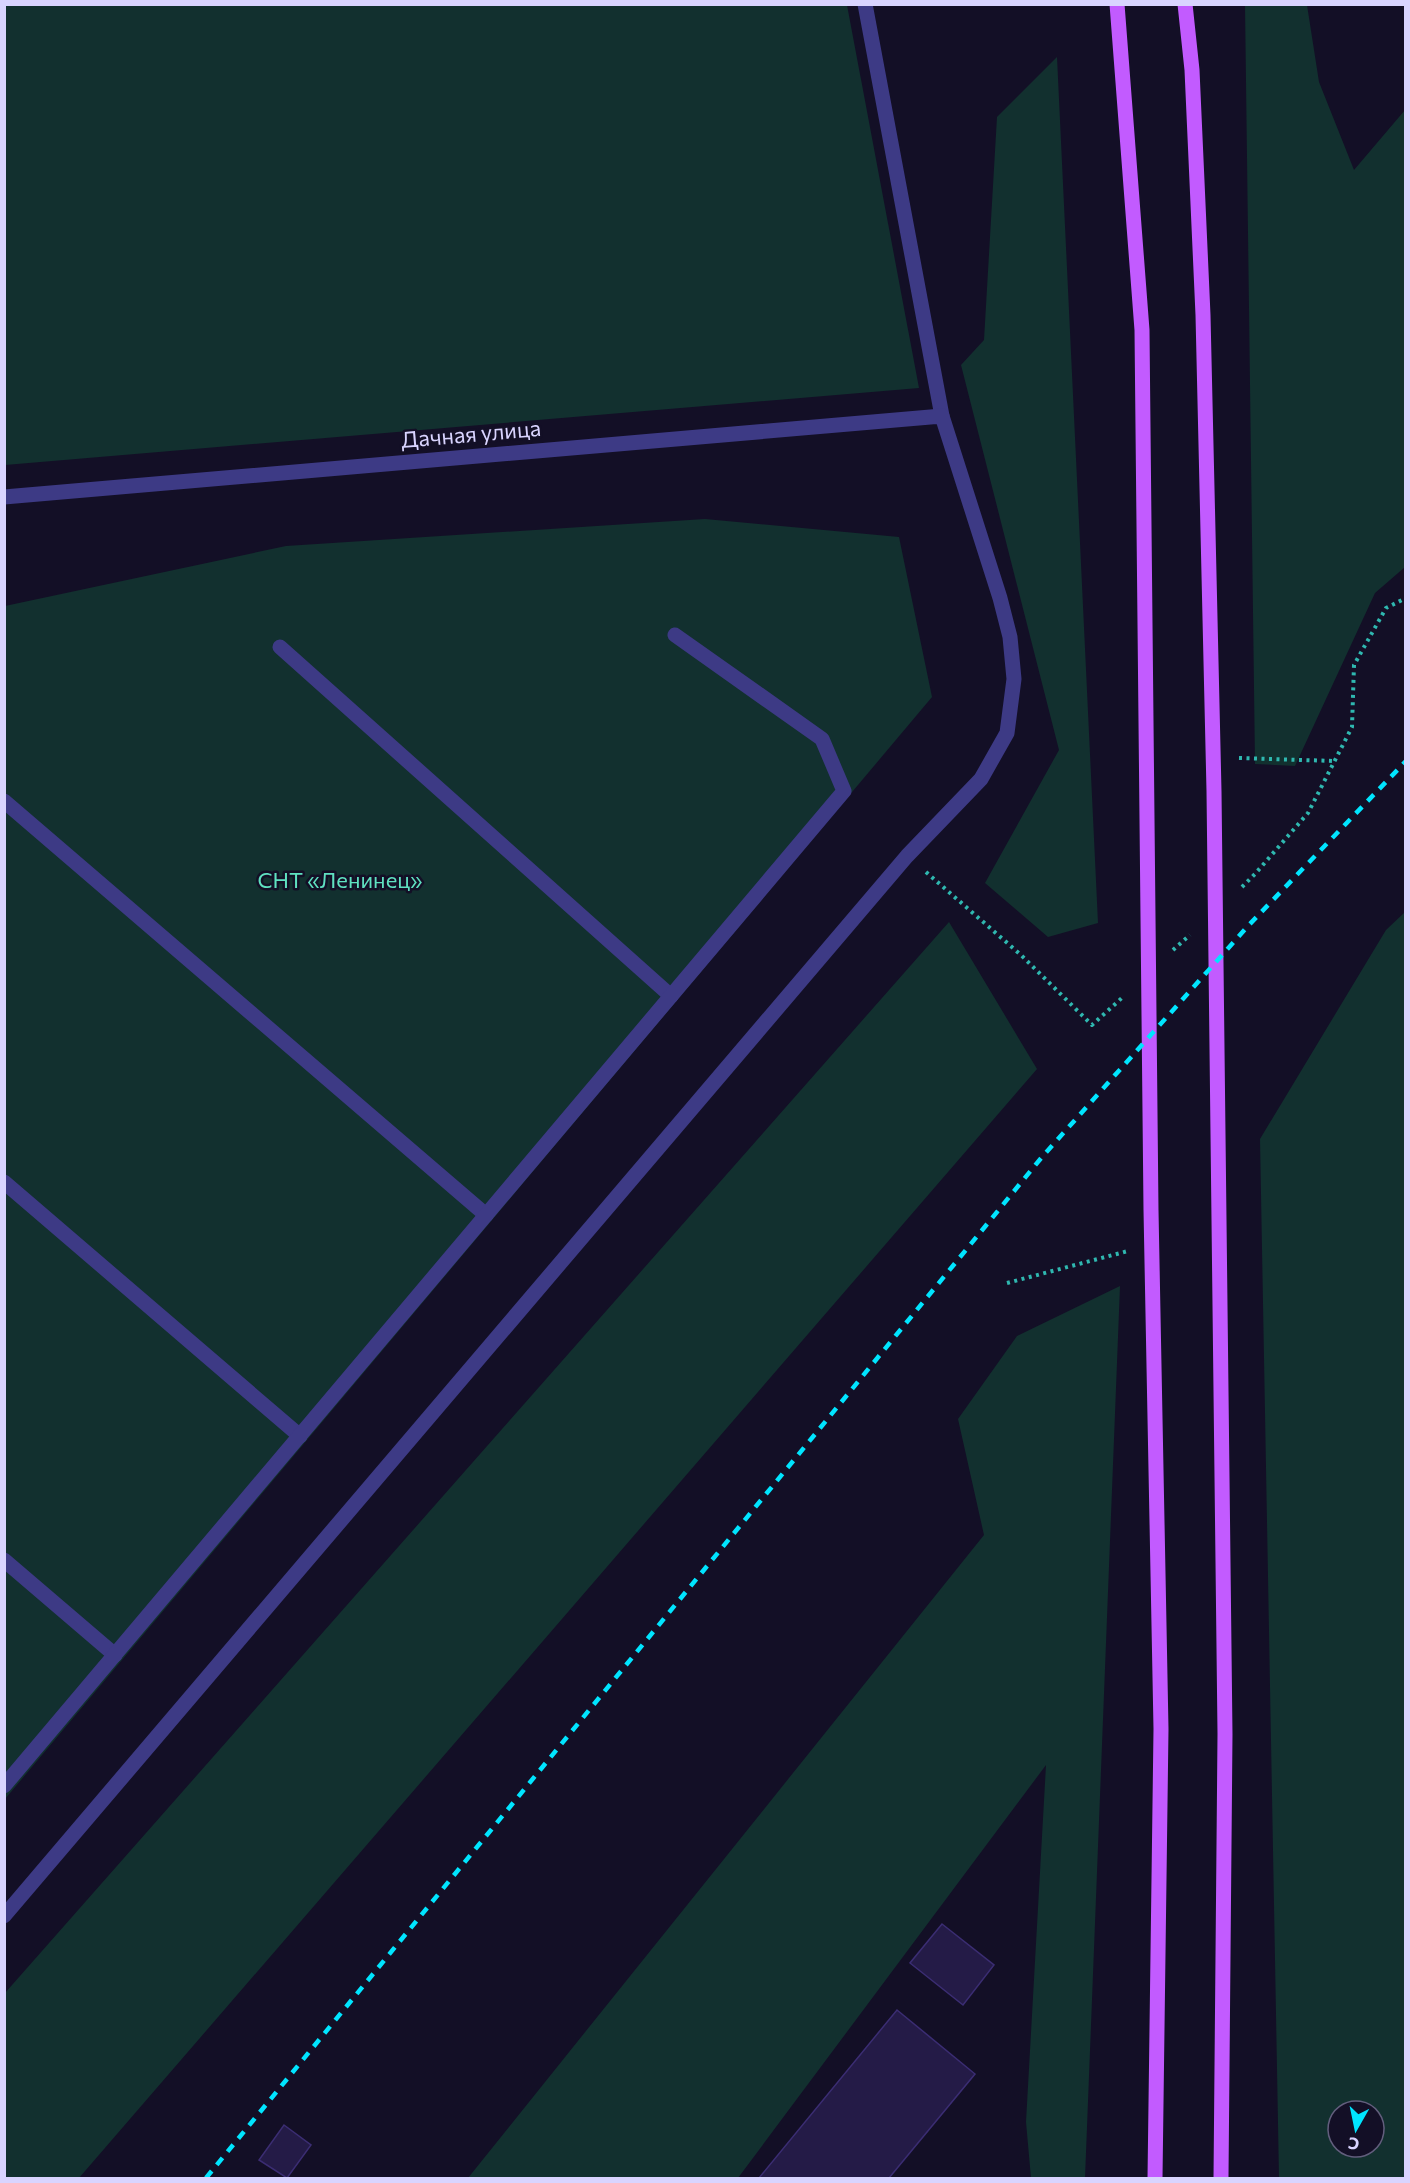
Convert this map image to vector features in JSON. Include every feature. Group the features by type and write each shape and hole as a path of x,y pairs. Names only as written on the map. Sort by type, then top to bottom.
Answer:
{"main road":[{"path":"1117,4 1142,330 1151,1210 1161,1729 1155,2178"},
{"path":"1185,4 1192,70 1203,315 1214,790 1225,1734 1221,2178"}],"street":[{"path":"4,1916 907,856 981,779 1007,733 1014,679 1010,637 1000,598 942,416 865,4"},
{"name":"Дачная улица","path":"4,497 942,416"},
{"path":"4,1786 844,790 822,739 675,635"},
{"path":"280,647 671,996"},
{"path":"4,801 486,1215"},
{"path":"4,1182 300,1436"},
{"path":"4,1560 115,1655"}],"path":[{"path":"1238,890 1255,874 1308,813 1352,727 1354,665 1386,609 1406,598"},
{"path":"1213,758 1334,761"},
{"path":"907,856 1021,956 1092,1025 1127,993"},
{"path":"1170,954 1195,930"},
{"path":"1007,1283 1152,1245"}],"green space":[{"path":"5,4 847,5 919,388 5,465"},
{"path":"1245,5 1307,5 1319,82 1354,170 1405,110 1405,567 1375,593 1295,766 1255,764"},
{"path":"1057,57 1098,923 1048,937 985,883 1059,750 961,365 984,340 997,117"},
{"name":"СНТ «Ленинец»","path":"705,519 899,537 932,697 5,1799 5,606 286,546"},
{"path":"1405,912 1405,2178 1279,2178 1260,1139 1386,930"},
{"path":"949,922 1037,1069 79,2178 5,2178 5,1993"},
{"path":"1120,1286 1085,2178 1031,2178 1026,2122 1046,1765 738,2178 468,2178 984,1535 958,1419 1017,1336"}],"building":[{"path":"942,1924 994,1965 963,2005 910,1963"},
{"path":"897,2010 975,2074 889,2178 759,2178"},
{"path":"284,2125 311,2145 287,2178 259,2160"}],"railway":[{"path":"206,2178 1042,1157 1248,926 1406,761"}]}
